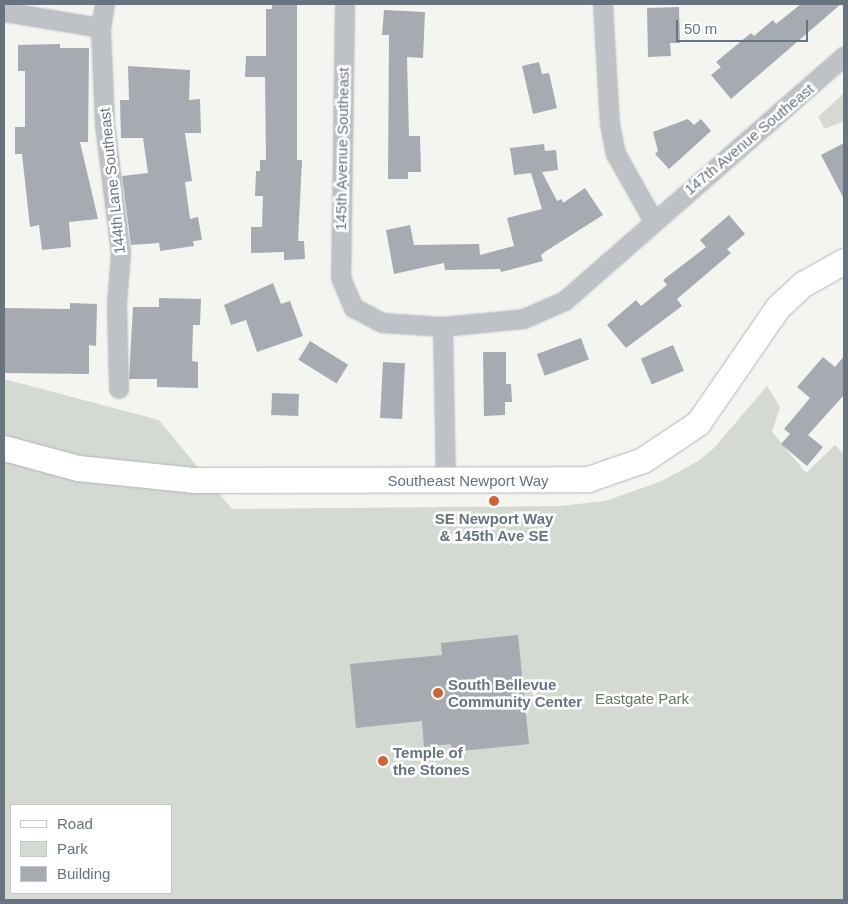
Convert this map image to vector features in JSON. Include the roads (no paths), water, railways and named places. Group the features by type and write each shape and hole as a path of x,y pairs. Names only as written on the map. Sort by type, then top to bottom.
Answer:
{"main road":[{"name":"Southeast Newport Way","path":"4,448 78,468 149,477 265,482 588,479 618,471 668,446 708,410 778,307 803,284 844,261"}],"street":[{"name":"144th Lane Southeast","path":"105,4 101,28 105,125 120,253 117,305 119,390"},
{"name":"145th Avenue Southeast","path":"345,4 340,261 346,294"},
{"path":"603,4 610,124 616,154 654,220"},
{"path":"4,12 101,28"},
{"name":"147th Avenue Southeast","path":"346,294 354,308 382,323 443,327 524,319 545,312 592,279 654,220 844,57"},
{"path":"443,327 446,481"}],"place":[{"name":"SE Newport Way & 145th Ave SE","path":"494,501"},
{"name":"South Bellevue Community Center","path":"438,693"},
{"name":"Temple of the Stones","path":"383,761"}],"park label":[{"name":"Eastgate Park","path":"642,699"}]}
